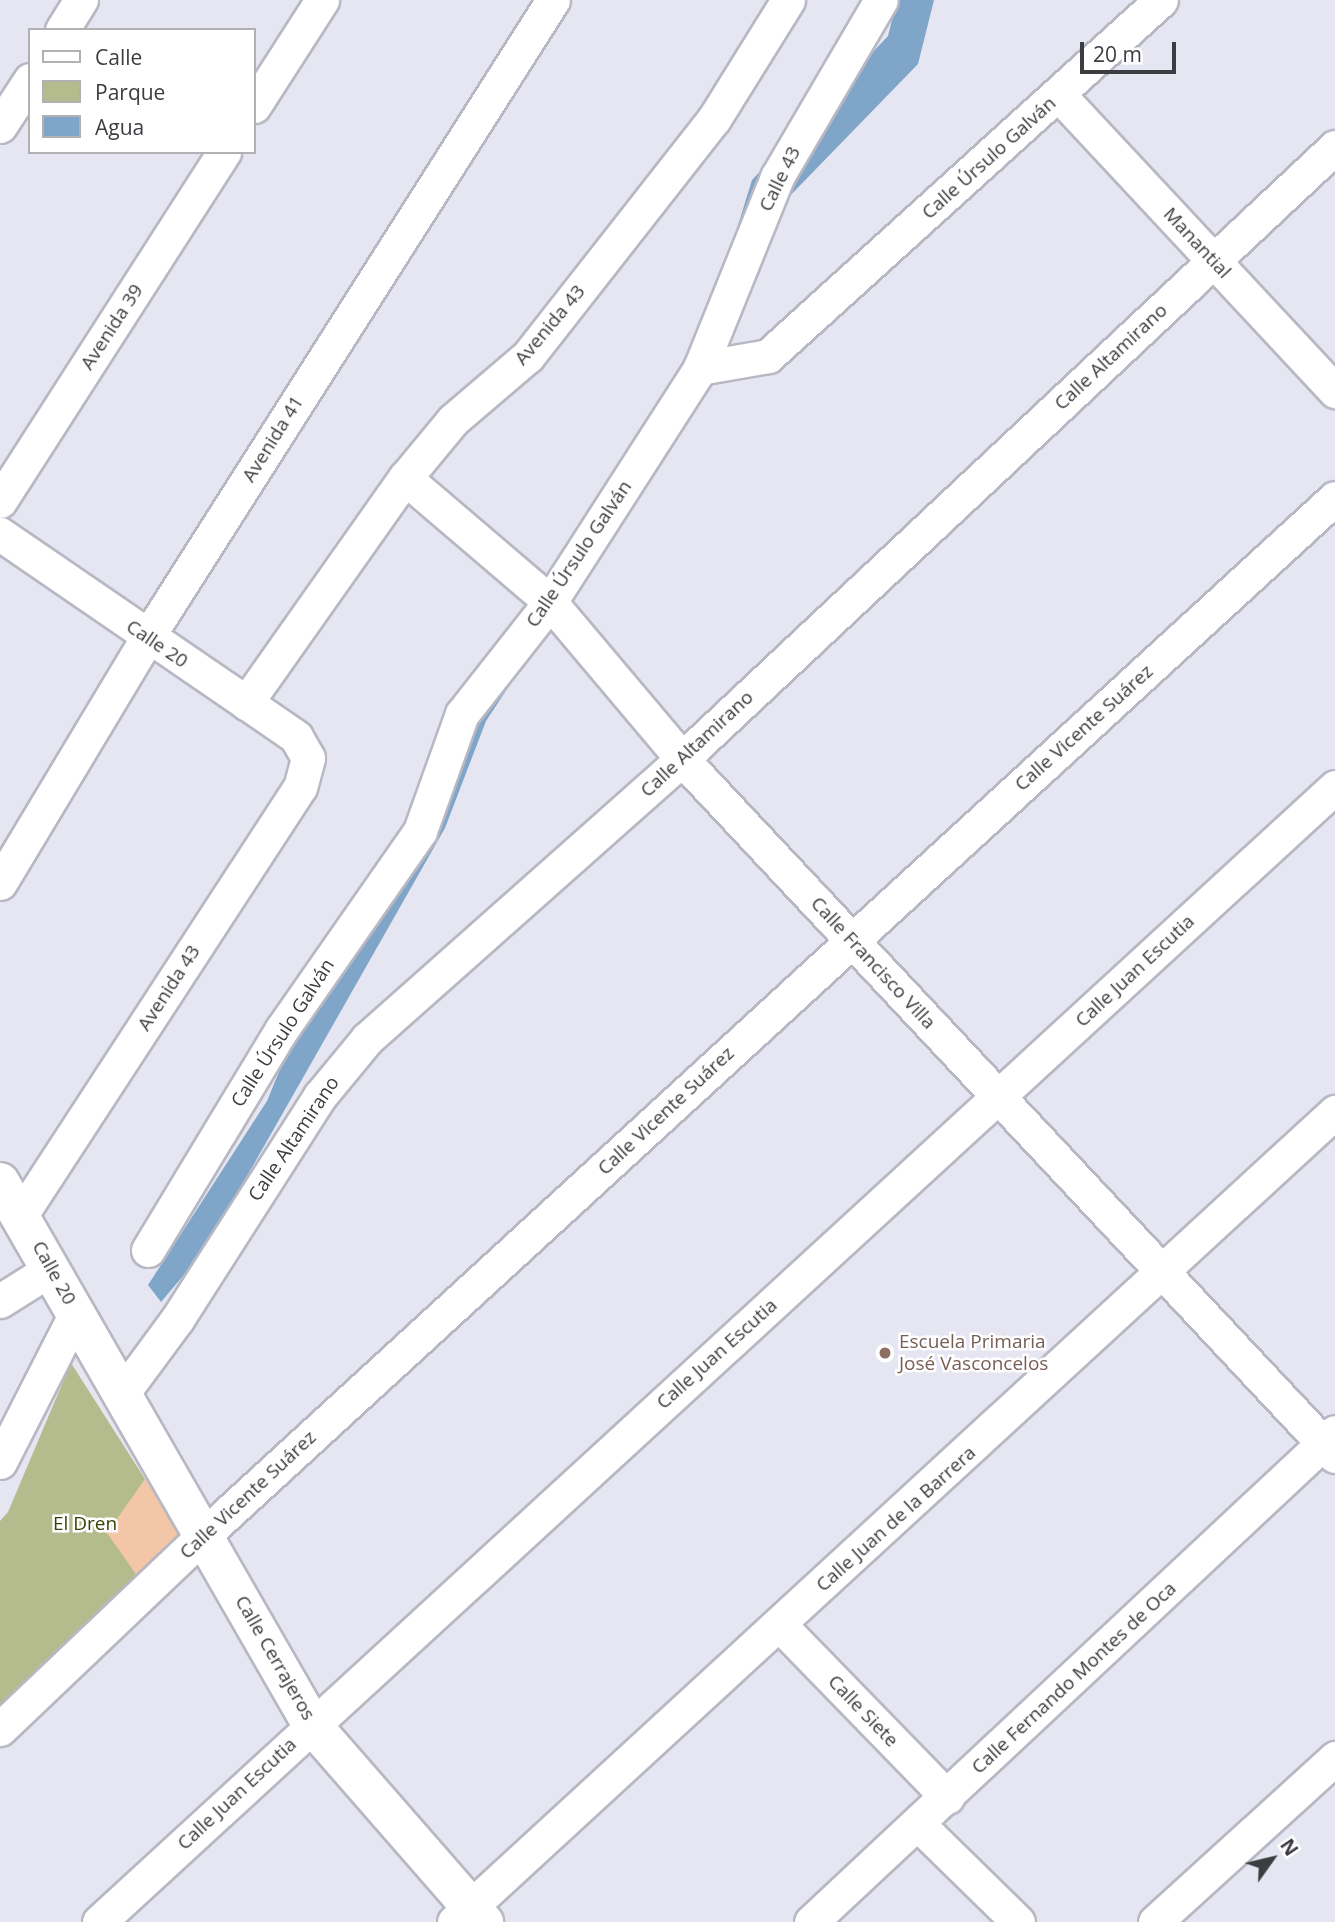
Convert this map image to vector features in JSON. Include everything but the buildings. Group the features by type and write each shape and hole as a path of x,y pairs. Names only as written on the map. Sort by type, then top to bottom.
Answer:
{"street":[{"path":"63,28 81,0"},
{"path":"256,103 322,0"},
{"name":"Avenida 41","path":"0,883 147,638 553,0"},
{"name":"Avenida 43","path":"246,703 405,478 453,420 528,356 714,119 788,0"},
{"name":"Calle 43","path":"700,368 777,177 881,0"},
{"name":"Calle Úrsulo Galván","path":"148,1250 282,1029 420,831 462,714 550,603 700,368 768,356 1161,0"},
{"path":"0,126 28,83"},
{"name":"Manantial","path":"1059,95 1335,391"},
{"name":"Calle Altamirano","path":"114,1380 177,1318 320,1096 367,1038 682,760 1335,147"},
{"name":"Avenida 39","path":"0,501 223,154"},
{"name":"Calle Francisco Villa","path":"405,478 550,603 682,760 1331,1444"},
{"name":"Calle Vicente Suárez","path":"0,1729 204,1535 1335,498"},
{"name":"Calle 20","path":"0,534 147,638 296,737 308,758"},
{"name":"Avenida 43","path":"21,1215 300,787 308,758"},
{"name":"Calle Juan Escutia","path":"99,1922 1335,787"},
{"name":"Calle Juan de la Barrera","path":"469,1917 779,1625 1166,1272 1335,1112"},
{"name":"Calle 20","path":"0,1182 114,1380"},
{"path":"0,1301 51,1269"},
{"path":"0,1462 82,1323"},
{"name":"Calle Cerrajeros","path":"114,1380 312,1725 469,1917"},
{"name":"Calle Fernando Montes de Oca","path":"811,1922 1331,1444"},
{"name":"Calle Siete","path":"779,1625 947,1797"},
{"path":"1155,1922 1335,1758"},
{"path":"918,1824 1018,1922"}],"green space":[{"name":"El Dren","path":"71,1363 182,1537 0,1704 0,1521 8,1512"}],"water":[{"path":"897,0 934,0 918,64 781,205 725,357 486,721 445,828 205,1250 161,1302 148,1285 267,1101 320,972 554,569 705,332 752,180 888,36"}],"place":[{"name":"Escuela Primaria José Vasconcelos","path":"885,1353"}]}
